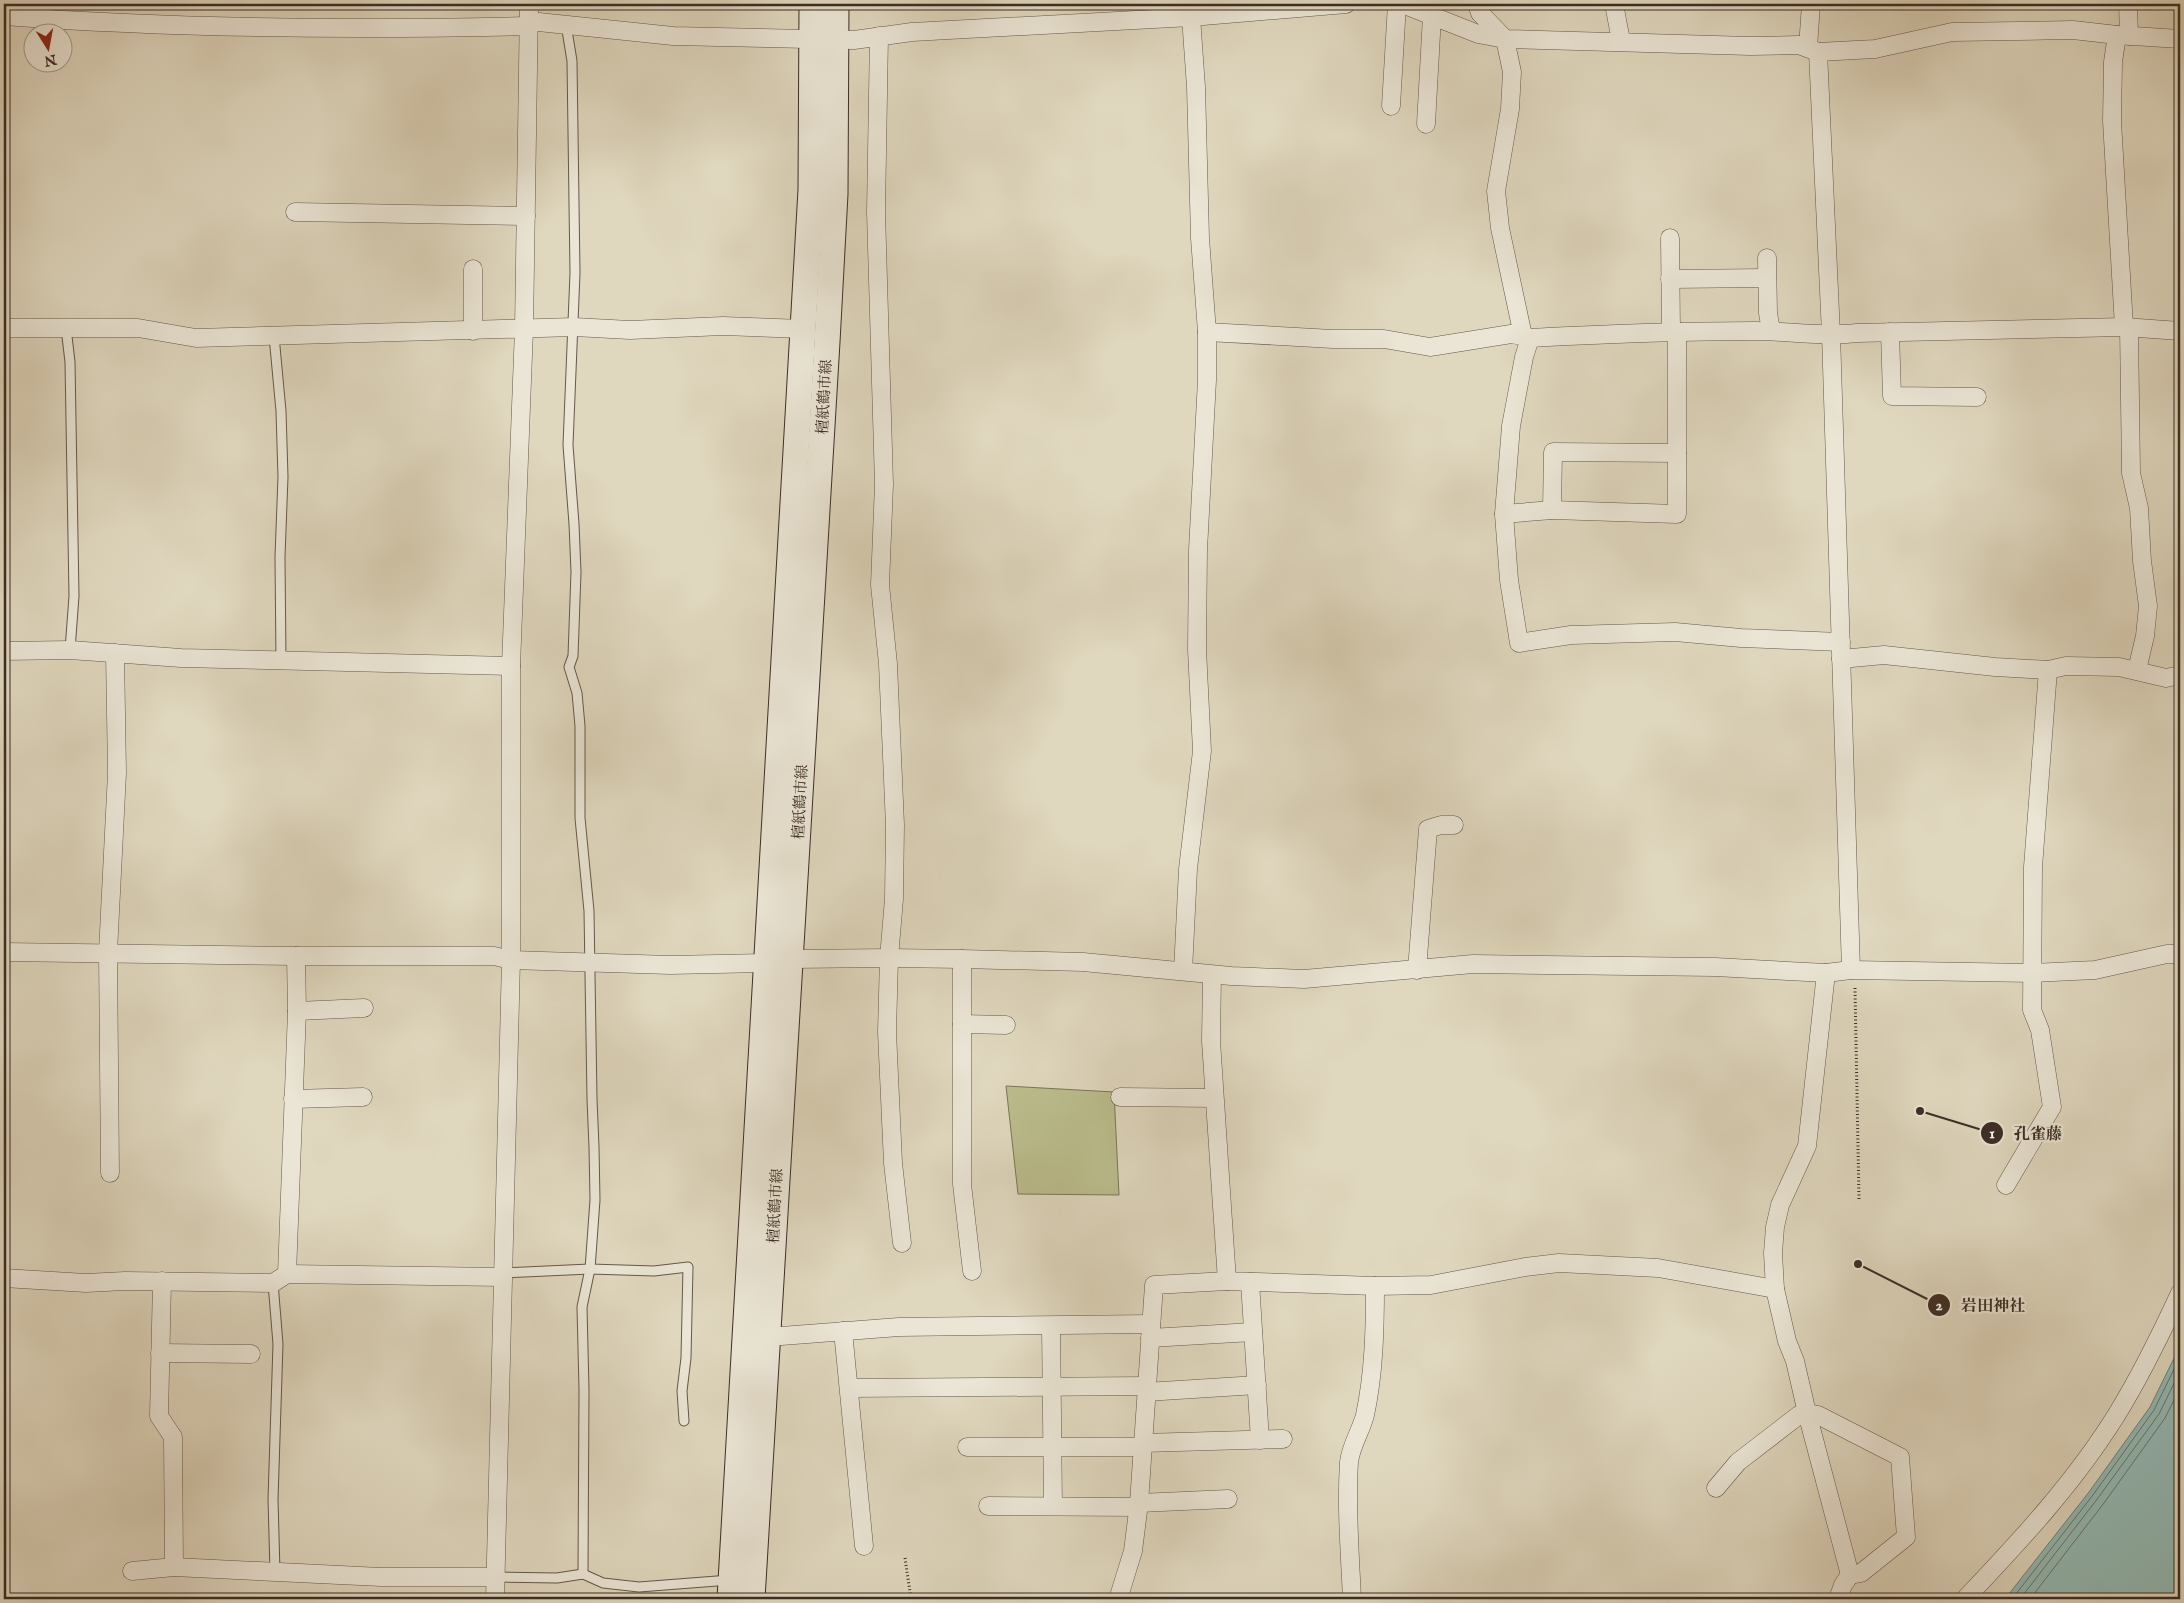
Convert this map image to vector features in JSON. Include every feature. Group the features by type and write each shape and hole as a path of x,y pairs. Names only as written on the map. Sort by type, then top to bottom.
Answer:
{"main road":[{"name":"檀紙鶴市線","path":"730,1590 765,963 804,329 811,190 812,4"},
{"name":"檀紙鶴市線","path":"752,1599 835,194 836,4"}],"street":[{"path":"4,16 68,21 231,28 409,28 529,17 566,24 673,36 854,40 912,32 1181,13 1346,4"},
{"path":"1391,106 1397,4"},
{"path":"1402,4 1478,34 1505,39 1750,46 1799,45 1813,50 1875,49 1952,32 2073,30 2180,39"},
{"path":"1477,4 1480,13 1505,39 1512,72 1510,109 1496,191 1500,228 1526,337 1511,426 1504,514 1509,580 1520,643 1571,635 1675,632 1884,655 2048,670 2066,666 2119,667 2166,678 2180,675"},
{"path":"1614,4 1621,41"},
{"path":"1811,4 1831,334 1851,970"},
{"path":"2128,4 2123,35 2114,62 2112,121 2126,327 2131,473 2139,508 2142,561 2148,606 2146,636 2137,670"},
{"path":"1181,13 1196,86 1200,238 1207,332 1207,380 1198,550 1197,649 1202,751 1188,869 1183,971"},
{"path":"1426,124 1432,16"},
{"path":"494,1599 510,960 511,666 524,329 529,17"},
{"path":"879,36 876,212 884,484 880,585 888,664 895,825 894,899 889,958 887,1041 893,1162 902,1243"},
{"path":"295,212 526,216"},
{"path":"1504,514 1552,510 1677,514 1674,331 1670,279 1670,238"},
{"path":"1767,258 1771,331"},
{"path":"473,269 473,331"},
{"path":"1670,279 1767,278"},
{"path":"4,328 138,328 196,338 574,327 630,330 723,326 804,329"},
{"path":"1207,332 1333,339 1384,339 1430,347 1511,334 1526,337 1674,331 1771,331 1831,334 2126,327 2180,331"},
{"path":"1890,332 1892,396 1977,397"},
{"path":"1552,510 1553,452 1677,453"},
{"path":"4,651 70,650 181,658 281,662 511,666"},
{"path":"110,1173 108,952 117,773 114,653"},
{"path":"2006,1185 2052,1107 2040,1030 2032,1010 2033,866 2048,670"},
{"path":"1417,970 1428,829 1441,825 1454,825"},
{"path":"4,952 296,956 494,956 510,960 670,965 765,963 791,959 962,959 1083,962 1212,974 1304,979 1473,964 1715,967 1826,973 1851,970 2032,973 2094,970 2167,954 2180,954"},
{"path":"280,1278 294,1099 297,1011 296,956"},
{"path":"962,959 962,1184 972,1271"},
{"path":"1826,973 1806,1146 1780,1205 1775,1227 1774,1253 1775,1289 1787,1341 1795,1362 1850,1574 1843,1585 1838,1599"},
{"path":"1212,974 1211,1041 1227,1282"},
{"path":"297,1011 364,1008"},
{"path":"962,1024 1006,1025"},
{"path":"294,1099 363,1097"},
{"path":"1120,1097 1214,1098"},
{"path":"1120,1599 1120,1593 1133,1551 1139,1505 1154,1285 1250,1282 1375,1286 1431,1285 1525,1267 1559,1263 1658,1268 1775,1289"},
{"path":"4,1278 86,1283 502,1275"},
{"path":"162,1281 158,1416 173,1437 174,1567"},
{"path":"1250,1282 1260,1440"},
{"path":"1352,1599 1349,1534 1350,1461 1355,1437 1364,1418 1369,1392 1375,1331 1375,1286"},
{"path":"1965,1599 2039,1519 2081,1466 2116,1415 2151,1355 2180,1293"},
{"path":"768,1338 899,1327 1051,1326 1151,1331 1253,1332"},
{"path":"1051,1326 1053,1506"},
{"path":"843,1331 864,1546"},
{"path":"160,1353 251,1354"},
{"path":"849,1388 1051,1387 1147,1389 1257,1385"},
{"path":"1716,1488 1738,1462 1799,1415 1807,1413 1818,1415 1900,1457 1906,1537 1861,1573 1850,1574"},
{"path":"967,1447 1143,1445 1283,1439"},
{"path":"988,1506 1139,1505 1228,1498"},
{"path":"132,1571 174,1567 232,1568 381,1577 495,1577"}],"lane":[{"path":"566,24 572,60 573,84 574,327 568,445 576,572 573,656 569,667 577,693 580,726 580,818 589,911 595,1200 590,1269 582,1307 584,1390 583,1574"},
{"path":"66,328 70,362 74,596 70,650"},
{"path":"274,336 281,411 284,477 280,557 281,662"},
{"path":"502,1275 590,1269 654,1271 688,1267 686,1358 682,1390 684,1421"},
{"path":"275,1572 273,1499 280,1278"},
{"path":"495,1577 557,1578 583,1574 603,1583 639,1587 730,1590"}],"path":[{"path":"1851,970 1854,980 1859,1200"},
{"path":"905,1558 911,1599"}],"green space":[{"path":"1006,1086 1114,1092 1119,1195 1018,1194"}],"water":[{"path":"2180,1346 2180,1588 2170,1599 2005,1599 2089,1492 2150,1407"}],"place":[{"name":"孔雀藤","path":"1920,1111"},
{"name":"岩田神社","path":"1858,1264"}]}
